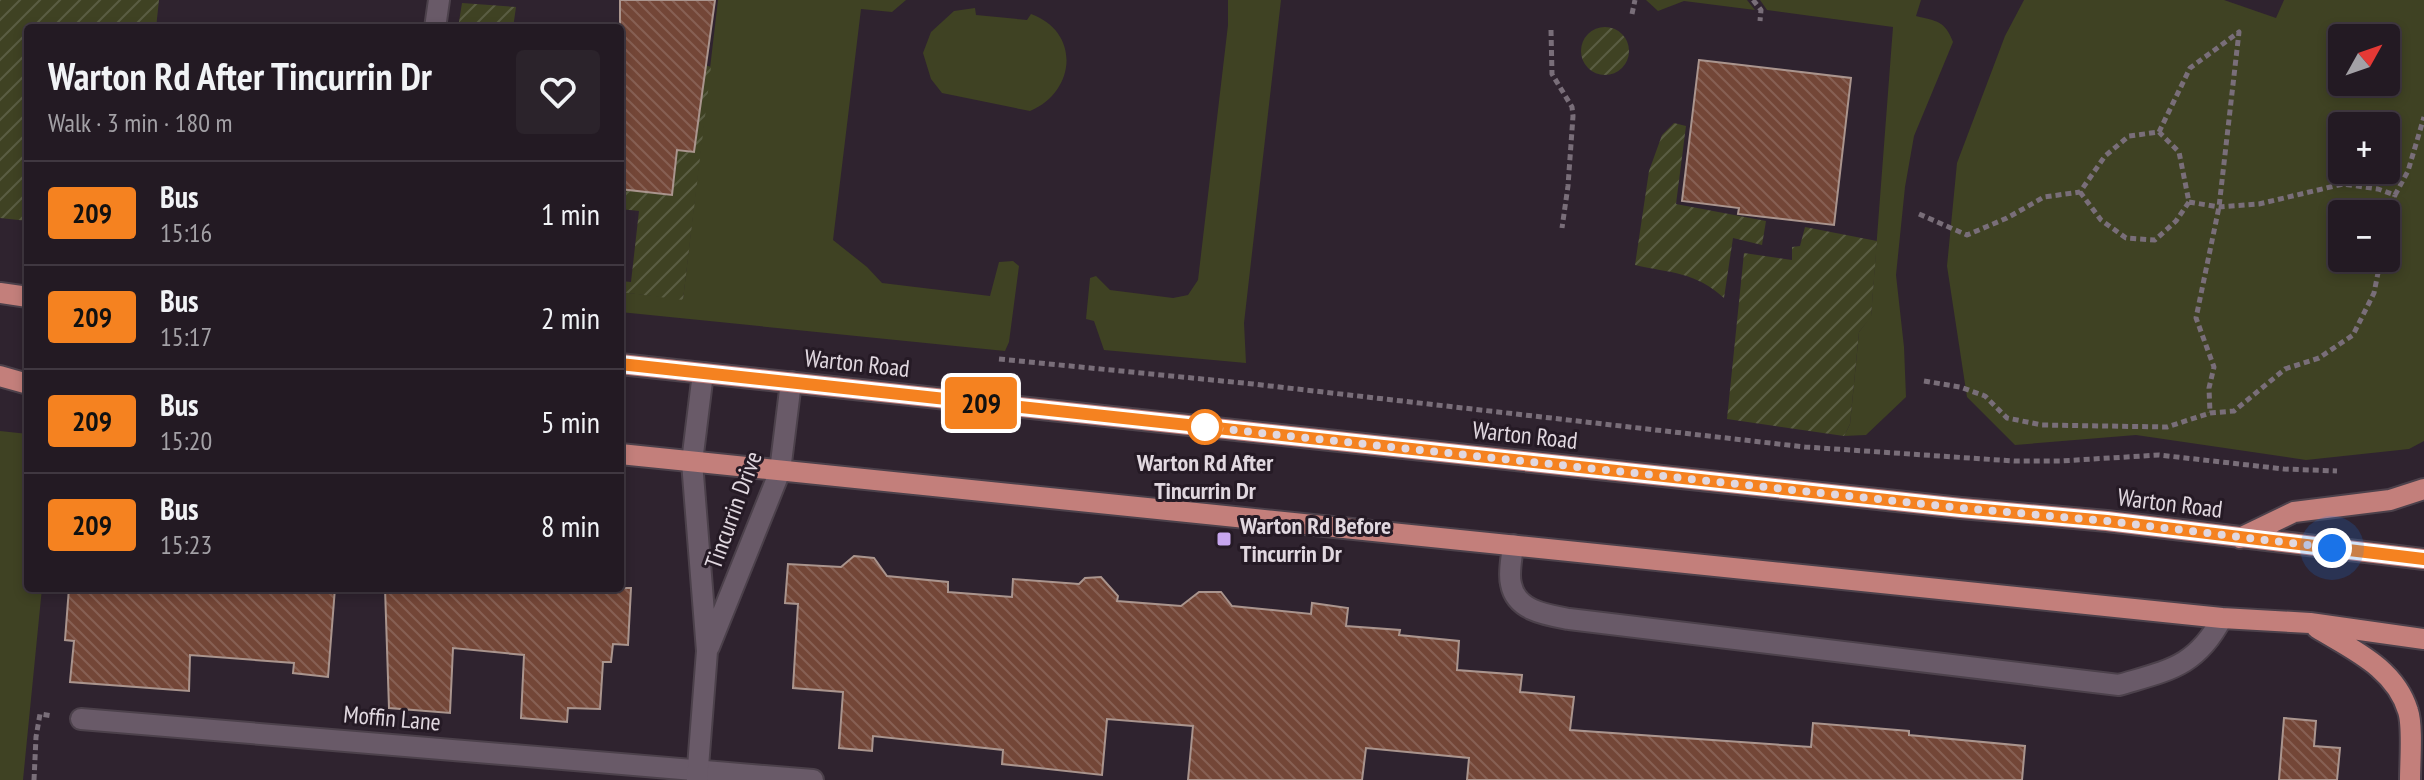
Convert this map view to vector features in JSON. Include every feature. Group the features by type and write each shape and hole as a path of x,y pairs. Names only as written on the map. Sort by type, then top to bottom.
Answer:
{"main road":[{"path":"0,293 24,296"},
{"name":"Warton Road","path":"624,364 1961,508 2107,521 2424,559"},
{"path":"0,376 24,383"},
{"path":"0,382 24,384"},
{"path":"624,454 2222,618 2310,623 2424,639"},
{"path":"2240,538 2294,512 2390,500 2424,489"},
{"path":"2310,623 2390,677 2409,713 2410,780"}],"street":[{"path":"436,24 439,0"},
{"name":"Tincurrin Drive","path":"697,775 707,651 692,462 703,373"},
{"name":"Tincurrin Drive","path":"707,651 780,471 791,382"},
{"path":"1513,545 1510,583 1525,606 1540,614 2119,685 2179,667 2211,639 2222,618"},
{"name":"Moffin Lane","path":"81,719 697,775 813,780"}],"path":[{"path":"1632,14 1635,0"},
{"path":"1753,0 1761,10 1760,21"},
{"path":"1551,30 1552,74 1572,107 1573,116 1562,228"},
{"path":"2159,132 2190,68 2239,32 2219,207 2196,318 2214,367 2209,388 2210,413"},
{"path":"2394,200 2408,171 2424,117"},
{"path":"2080,192 2101,220 2126,238 2155,240 2176,221 2189,202 2179,152 2159,132"},
{"path":"1919,214 1967,235 2007,218 2044,197 2080,192 2105,156 2129,136 2159,132"},
{"path":"2189,202 2219,207 2259,204 2343,184 2395,195"},
{"path":"1924,381 1960,387 1985,396 2007,418 2042,425 2167,427 2210,413 2234,411 2285,369 2319,358 2353,335 2374,293 2378,272"},
{"path":"999,359 1268,385 1805,447 2014,461 2159,455 2284,469 2343,470"},
{"path":"34,780 40,714 81,719"}],"green space":[{"path":"0,0 159,0 156,24 24,24 24,221 0,218"},
{"path":"718,0 906,0 892,12 861,9 833,240 882,283 990,296 999,262 1013,261 1019,266 1009,342 1005,351 624,312 624,292 683,299"},
{"path":"1228,0 1281,0 1244,323 1246,363 1104,350 1094,321 1086,319 1090,278 1096,276 1110,290 1173,298 1188,295 1198,280 1228,25"},
{"path":"1646,0 1747,0 1755,10 1684,1 1658,11"},
{"path":"1760,0 1921,0 1916,16 1939,23 1953,42 1914,136 1905,187 1896,275 1906,397 1866,435 1844,436 1850,424 1859,332 1871,316 1893,27 1767,10"},
{"path":"2024,0 2224,0 2276,18 2284,0 2424,0 2424,441 2409,449 2306,460 2136,435 2015,445 1967,397 1947,266 1957,163 2005,36"},
{"path":"462,3 516,7 514,24 459,24"},
{"path":"975,8 976,15 1027,20 1031,14 1058,34 1065,48 1064,77 1045,102 1030,111 942,93 931,79 923,53 931,32 954,11"},
{"path":"1605,27 1622,34 1629,51 1622,68 1605,75 1588,68 1581,51 1588,34"},
{"path":"705,65 711,67 683,300 624,293 624,281 631,282 639,211 624,209 624,189 672,195 677,150"},
{"path":"1674,123 1686,126 1676,204 1766,221 1762,245 1733,238 1724,298 1693,278 1635,265 1649,171 1662,135"},
{"path":"1805,227 1877,241 1871,317 1859,332 1850,424 1844,436 1727,419 1744,253 1792,260 1792,247 1800,246"},
{"path":"0,431 24,434 24,592 42,592 23,780 0,780"}],"building":[{"path":"620,0 715,0 694,152 677,150 672,195 624,189 624,24 620,24"},
{"path":"1699,60 1851,78 1834,225 1738,214 1739,208 1682,201"},
{"path":"854,556 874,558 887,576 948,582 948,592 1012,597 1013,579 1079,584 1085,578 1101,577 1118,596 1117,601 1181,606 1199,592 1221,592 1232,606 1311,614 1312,603 1348,608 1346,626 1400,630 1399,635 1459,641 1457,670 1522,675 1520,692 1574,697 1570,730 1811,747 1813,723 1909,731 1909,735 2025,746 2022,780 1467,780 1469,758 1366,748 1362,780 1188,780 1193,726 1107,719 1102,775 1002,764 1003,750 873,736 872,751 839,748 843,692 793,688 798,604 785,603 788,564 841,567"},
{"path":"624,588 631,588 628,645 613,644 611,662 603,662 600,709 568,708 567,722 521,718 524,655 453,648 450,713 389,708 385,592 624,592"},
{"path":"69,592 335,592 328,677 293,673 294,663 190,655 189,691 70,682 74,641 65,640"},
{"path":"2284,718 2316,721 2314,746 2340,748 2337,780 2279,780"}],"bus line":[{"name":"209","path":"624,364 1961,508 2107,521 2424,559"}],"place":[{"name":"Warton Rd After Tincurrin Dr","path":"1205,427"},
{"name":"Warton Rd Before Tincurrin Dr","path":"1224,539"}],"route":[{"path":"1205,427 2107,521 2332,548"}]}
